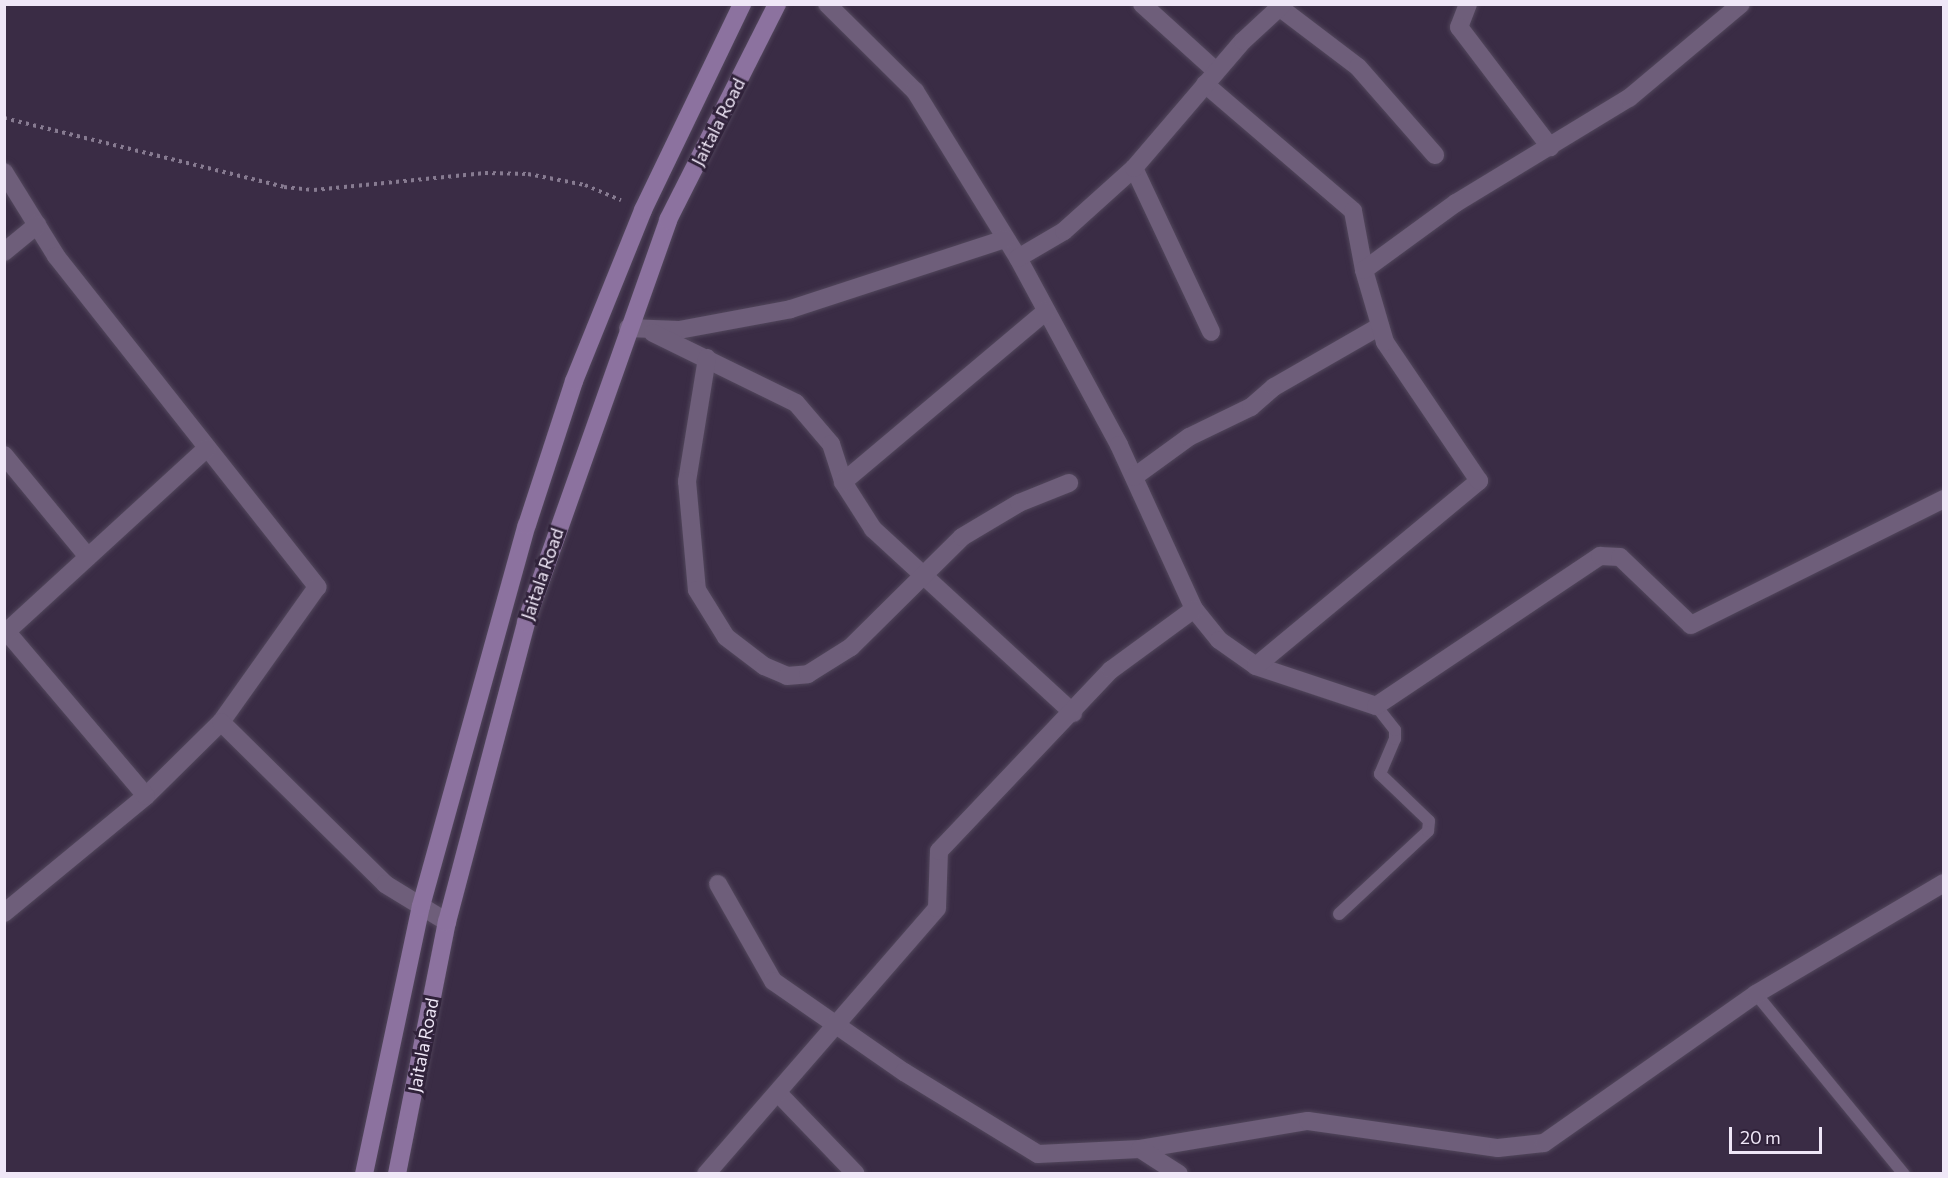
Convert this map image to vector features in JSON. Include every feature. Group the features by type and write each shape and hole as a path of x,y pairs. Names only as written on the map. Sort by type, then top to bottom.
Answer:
{"street":[{"name":"Jaitala Road","path":"364,1173 421,906 527,525 574,381 643,210 742,4"},
{"name":"Jaitala Road","path":"397,1173 447,921 525,622 668,220 777,4"},
{"path":"827,4 915,91 1018,258 1047,311 1134,477 1194,609 1219,640 1256,666 1376,706 1600,556 1620,557 1691,624 1944,499"},
{"path":"1142,4 1211,78 1353,211 1364,270 1380,326 1409,379 1479,481 1256,666"},
{"path":"1468,4 1459,27 1550,147"},
{"path":"1364,270 1456,203 1629,98 1741,4"},
{"path":"1018,258 1064,231 1134,168 1211,78 1281,6 1358,67 1435,155"},
{"path":"1134,168 1211,332"},
{"path":"4,172 37,225 207,448 317,587 221,722 146,796 4,913"},
{"path":"4,252 37,225"},
{"path":"653,333 791,309 1005,239"},
{"path":"843,483 1047,311"},
{"path":"1134,477 1189,437 1251,407 1274,387 1380,326"},
{"path":"628,328 653,333 796,403 831,444 843,483 873,529 1073,712"},
{"path":"707,358 687,481 689,539 697,590 726,637 764,666 787,676 808,674 851,647 922,574 962,537 1019,503 1069,483"},
{"path":"146,796 6,633 207,448"},
{"path":"4,455 88,558"},
{"path":"705,1173 837,1026 938,908 939,851 1111,670 1194,609"},
{"path":"221,722 360,861 421,906 447,921"},
{"path":"718,884 773,981 837,1026 1038,1154 1140,1149 1308,1121 1498,1148 1544,1143 1756,994 1944,883"},
{"path":"778,1093 856,1173"},
{"path":"1140,1149 1175,1169"}],"lane":[{"path":"1339,914 1428,831 1429,821 1380,774 1395,739 1395,730 1376,706"},
{"path":"1756,994 1904,1173"}],"path":[{"path":"4,118 284,187 314,190 485,173 528,174 585,185 643,210"}]}
